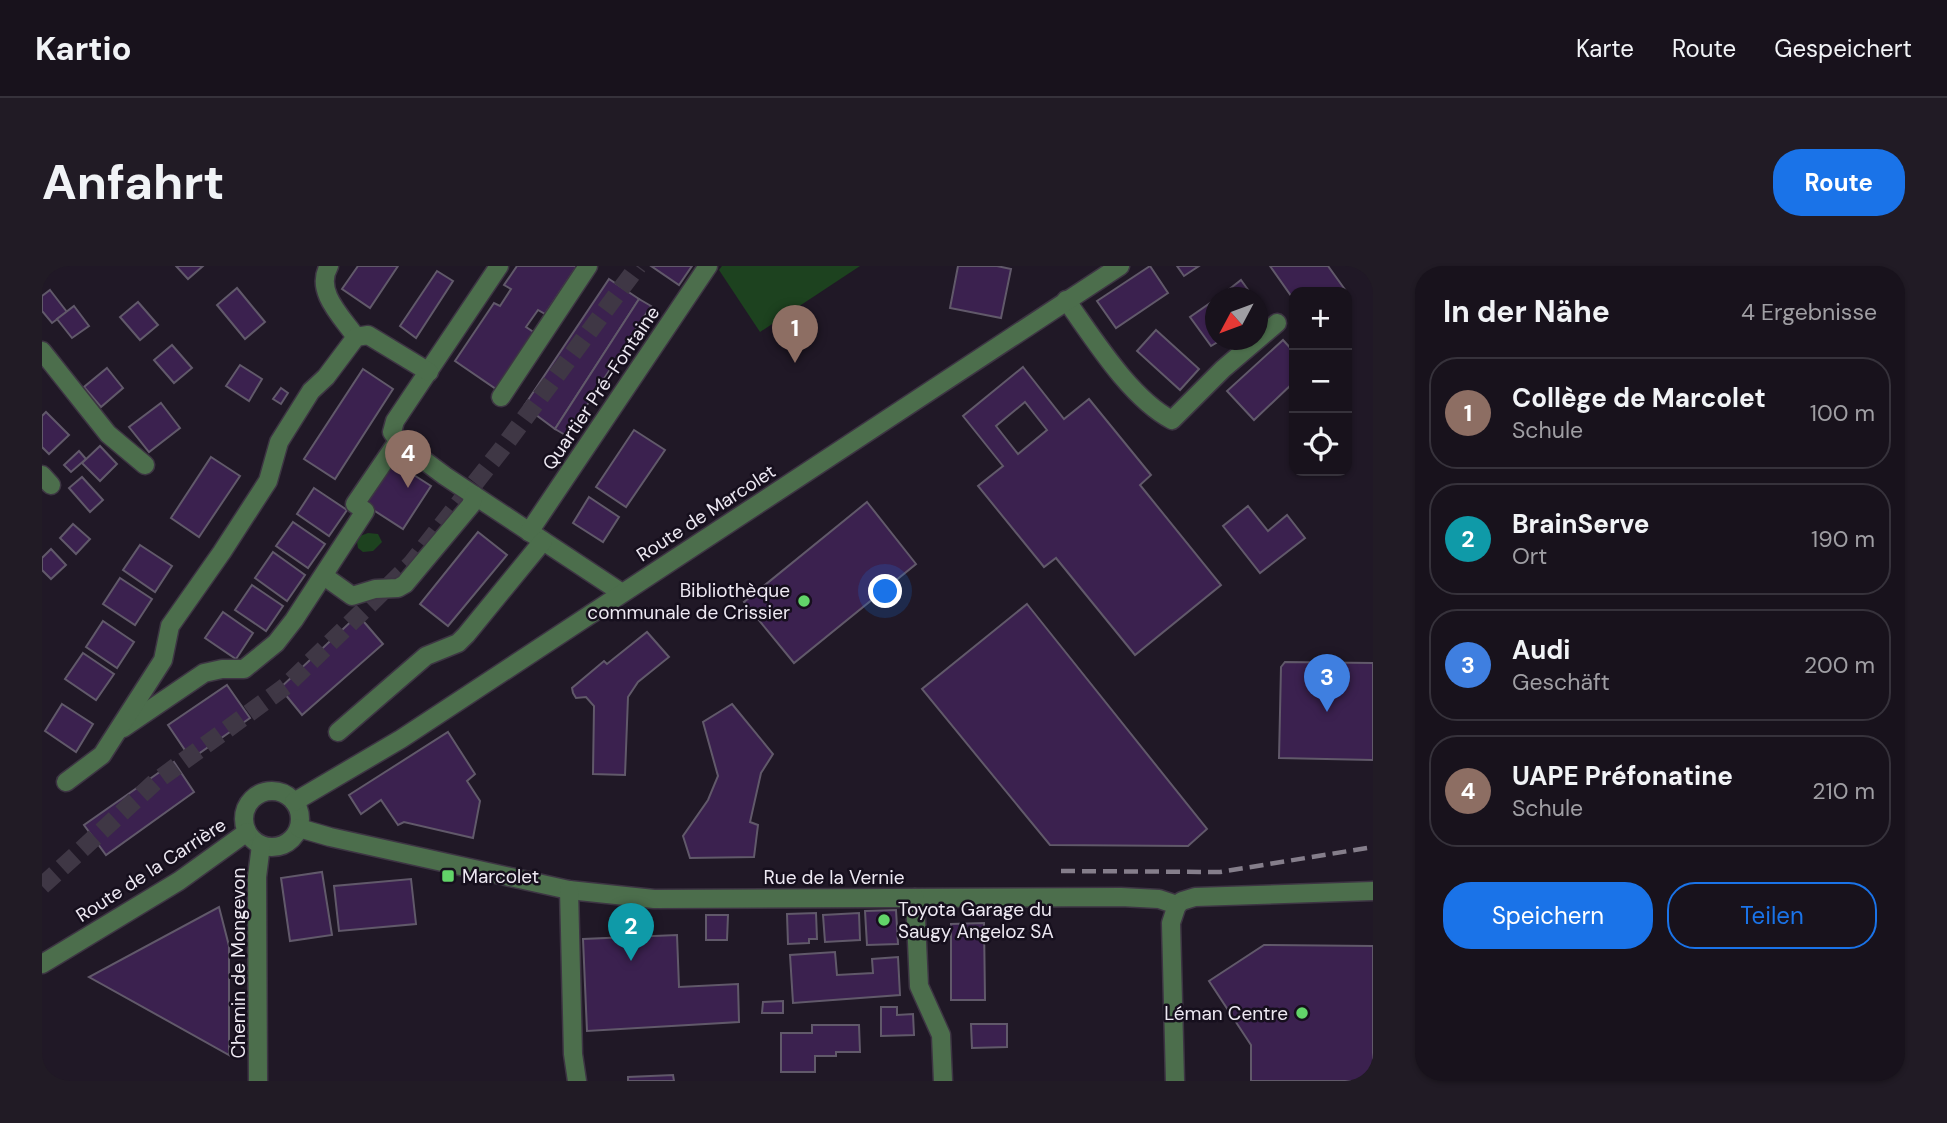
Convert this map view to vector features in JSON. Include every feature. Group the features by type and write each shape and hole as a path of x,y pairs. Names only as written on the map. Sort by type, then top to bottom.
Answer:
{"street":[{"path":"329,266 325,273 324,291 356,337"},
{"path":"499,266 395,421 392,432 398,441 474,495 622,593"},
{"path":"502,397 588,266"},
{"name":"Quartier Pré-Fontaine","path":"338,732 426,656 458,643 466,635 536,537 708,266"},
{"name":"Route de Marcolet","path":"294,802 401,739 1120,266"},
{"path":"1066,300 1118,371 1160,413 1172,420 1223,369 1277,323"},
{"path":"66,782 102,755 117,732 163,660 170,625 268,481 279,442 311,391 326,377 356,337 368,335 429,372"},
{"path":"42,351 108,434 145,465"},
{"path":"117,732 204,674 222,669 244,668 285,634 365,511 355,503 398,441"},
{"path":"324,576 352,596 375,589 398,588 405,584 471,505 474,495"},
{"path":"279,792 294,802 299,810 299,828 295,836 280,847 261,845 247,832 244,823 247,805 261,793 279,792"},
{"name":"Rue de la Vernie","path":"299,828 569,890 654,899 1121,897 1159,899 1177,905 1195,897 1373,891"},
{"name":"Route de la Carrière","path":"42,964 179,881 247,832"},
{"name":"Chemin de Mongevon","path":"258,1081 257,877 261,845"},
{"path":"569,890 573,1054 577,1081"},
{"path":"915,898 919,986 941,1035 943,1081"},
{"path":"1175,1081 1171,923 1177,905"}],"green space":[{"path":"722,266 860,266 760,332 719,270"},
{"path":"378,534 382,542 373,551 363,552 358,548 357,542 360,536"}],"building":[{"path":"176,266 203,266 188,279"},
{"path":"358,266 398,266 370,308 342,289"},
{"path":"517,266 577,266 545,314 538,310 526,327 535,333 496,389 455,361 494,303 500,306 511,289 504,285"},
{"path":"651,266 692,266 679,285"},
{"path":"958,266 997,266 1011,269 1001,318 950,308"},
{"path":"1150,266 1168,293 1116,328 1097,301"},
{"path":"1177,266 1199,266 1184,276"},
{"path":"1270,266 1328,266 1343,287 1289,287 1289,293"},
{"path":"437,271 453,281 416,338 400,326"},
{"path":"609,279 639,299 555,429 524,406"},
{"path":"1241,280 1246,287 1232,287"},
{"path":"237,288 265,322 245,339 217,305"},
{"path":"50,290 67,312 52,323 42,311 42,296"},
{"path":"639,299 651,306 567,436 555,429"},
{"path":"138,302 158,325 140,340 120,317"},
{"path":"74,306 89,326 72,338 57,319"},
{"path":"1205,307 1205,338 1190,317"},
{"path":"1156,330 1199,369 1180,390 1137,351"},
{"path":"1283,340 1289,347 1289,387 1254,420 1227,391"},
{"path":"172,345 192,368 174,383 154,360"},
{"path":"240,365 262,379 249,401 226,386"},
{"path":"1023,367 1064,419 1089,399 1151,475 1140,485 1221,585 1135,655 1056,558 1044,567 978,486 1003,466 963,416","holes":["1025,402 1047,430 1018,454 996,426"]},
{"path":"107,368 123,388 101,407 84,387"},
{"path":"363,369 393,389 335,479 304,459"},
{"path":"281,388 288,393 281,404 273,399"},
{"path":"161,403 180,428 149,452 129,427"},
{"path":"46,412 69,435 49,454 42,447 42,416"},
{"path":"634,430 665,450 626,507 596,487"},
{"path":"100,446 117,464 100,481 82,463"},
{"path":"79,451 86,459 71,472 64,465"},
{"path":"211,457 240,476 199,537 171,518"},
{"path":"392,461 431,486 403,529 364,504"},
{"path":"82,477 103,500 90,512 69,488"},
{"path":"314,488 347,510 329,536 297,514"},
{"path":"589,497 619,517 603,542 573,523"},
{"path":"867,502 916,564 794,663 744,602"},
{"path":"1248,506 1268,531 1287,515 1305,538 1260,573 1223,526"},
{"path":"293,522 325,544 308,568 276,546"},
{"path":"73,524 90,539 76,554 60,538"},
{"path":"478,532 507,555 448,626 420,604"},
{"path":"140,545 172,566 155,592 123,570"},
{"path":"51,549 66,565 51,579 42,570 42,558"},
{"path":"273,552 305,575 287,601 255,578"},
{"path":"120,578 152,599 135,625 103,604"},
{"path":"252,585 283,606 266,631 235,610"},
{"path":"1027,604 1207,829 1188,846 1050,845 922,689"},
{"path":"223,612 253,633 236,659 205,638"},
{"path":"358,615 383,644 302,715 280,688"},
{"path":"103,621 134,642 117,668 86,647"},
{"path":"647,632 669,657 638,682 628,697 625,775 593,774 594,706 586,697 576,698 572,688 604,661 607,664"},
{"path":"83,653 114,674 96,700 65,679"},
{"path":"1285,662 1373,663 1373,760 1279,758 1281,667"},
{"path":"227,685 250,718 191,759 168,725"},
{"path":"62,704 93,724 76,752 45,731"},
{"path":"732,704 773,754 761,773 750,822 758,825 754,857 690,858 683,836 708,800 718,776 703,722"},
{"path":"448,732 475,774 467,781 480,801 473,838 404,822 398,825 381,800 361,814 349,795"},
{"path":"174,762 194,792 106,855 84,825"},
{"path":"322,872 332,935 290,941 281,878"},
{"path":"411,879 416,924 339,931 334,886"},
{"path":"219,907 229,946 229,1055 89,977"},
{"path":"896,910 898,944 867,945 865,911"},
{"path":"816,913 817,939 809,939 809,943 788,944 787,914"},
{"path":"859,913 860,940 825,942 823,915"},
{"path":"706,915 728,915 727,940 706,940"},
{"path":"984,923 985,1000 951,1000 951,924"},
{"path":"677,935 679,987 738,984 739,1022 587,1031 583,939"},
{"name":"Léman Centre","path":"1264,945 1373,946 1373,1081 1251,1081 1251,1045 1209,981"},
{"path":"835,952 837,975 873,973 872,959 898,957 900,995 793,1003 790,955"},
{"path":"783,1001 783,1013 762,1013 763,1002"},
{"path":"881,1007 897,1007 897,1015 913,1014 914,1035 881,1036"},
{"path":"971,1024 1007,1024 1007,1047 972,1048"},
{"path":"812,1025 859,1025 860,1052 836,1052 836,1056 815,1056 815,1072 781,1072 781,1033 812,1033"},
{"path":"673,1075 674,1081 628,1081 628,1077"}],"tunnel":[{"path":"42,886 155,782 286,686 411,564 501,450 638,266"}],"railway":[{"path":"1061,871 1220,872 1373,847"}],"place":[{"name":"Collège de Marcolet","path":"795,363"},
{"name":"UAPE Préfonatine","path":"408,488"},
{"name":"Bibliothèque communale de Crissier","path":"804,601"},
{"name":"Audi","path":"1327,712"},
{"name":"Marcolet","path":"448,876"},
{"name":"Toyota Garage du Saugy Angeloz SA","path":"884,920"},
{"name":"BrainServe","path":"631,961"},
{"name":"Léman Centre","path":"1302,1013"}]}
